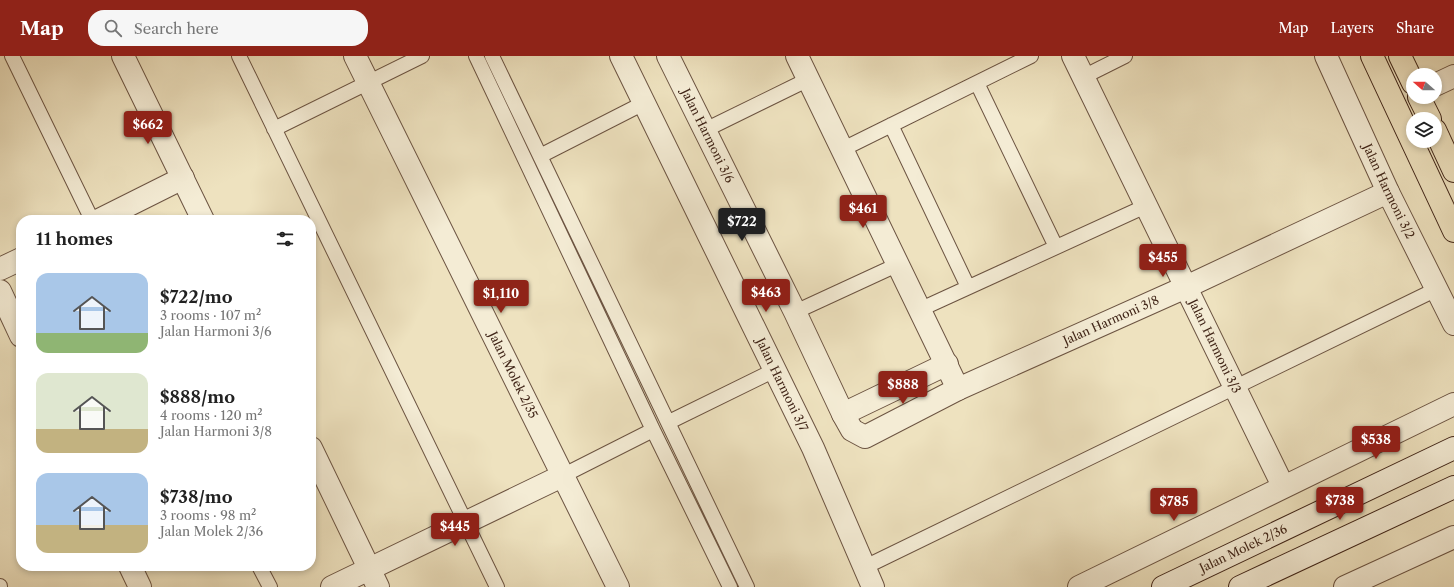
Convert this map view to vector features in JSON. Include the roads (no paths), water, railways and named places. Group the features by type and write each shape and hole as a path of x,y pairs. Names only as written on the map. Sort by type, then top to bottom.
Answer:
{"main road":[{"path":"1372,56 1454,231"},
{"path":"1400,56 1406,68"},
{"path":"1442,145 1454,171"}],"street":[{"path":"123,56 201,215"},
{"name":"Jalan Molek 2/35","path":"355,56 618,587"},
{"name":"Jalan Harmoni 3/7","path":"621,56 813,448 874,587"},
{"name":"Jalan Harmoni 3/6","path":"668,56 795,312 843,414"},
{"path":"797,56 921,309 958,389"},
{"name":"Jalan Harmoni 3/3","path":"1073,56 1283,486"},
{"name":"Jalan Harmoni 3/2","path":"1326,56 1388,192 1454,324"},
{"path":"1442,82 1454,76"},
{"path":"109,215 183,178"},
{"name":"Jalan Harmoni 3/8","path":"843,414 852,430 865,437 958,389 1186,287 1388,192"},
{"path":"0,270 16,262"},
{"path":"0,291 16,325"},
{"path":"843,414 947,364"},
{"path":"1079,587 1283,486 1454,404"},
{"name":"Jalan Molek 2/36","path":"1163,587 1454,448"},
{"path":"316,458 373,578"},
{"path":"332,587 373,578 465,523 562,476"},
{"path":"1240,587 1454,487"},
{"path":"1345,587 1454,537"},
{"path":"132,571 140,587"}],"lane":[{"path":"12,56 90,215"},
{"path":"239,56 316,215"},
{"path":"274,129 422,56"},
{"path":"476,56 730,587"},
{"path":"492,56 747,587"},
{"path":"843,149 1031,56"},
{"path":"1083,77 1125,56"},
{"path":"705,130 809,80"},
{"path":"977,83 1056,247"},
{"path":"540,156 644,103"},
{"path":"891,125 968,287"},
{"path":"921,309 1146,206"},
{"path":"316,216 497,587"},
{"path":"795,312 899,264"},
{"path":"865,567 1437,289"},
{"path":"669,422 775,370"},
{"path":"562,476 654,430"},
{"path":"262,571 270,587"}]}
